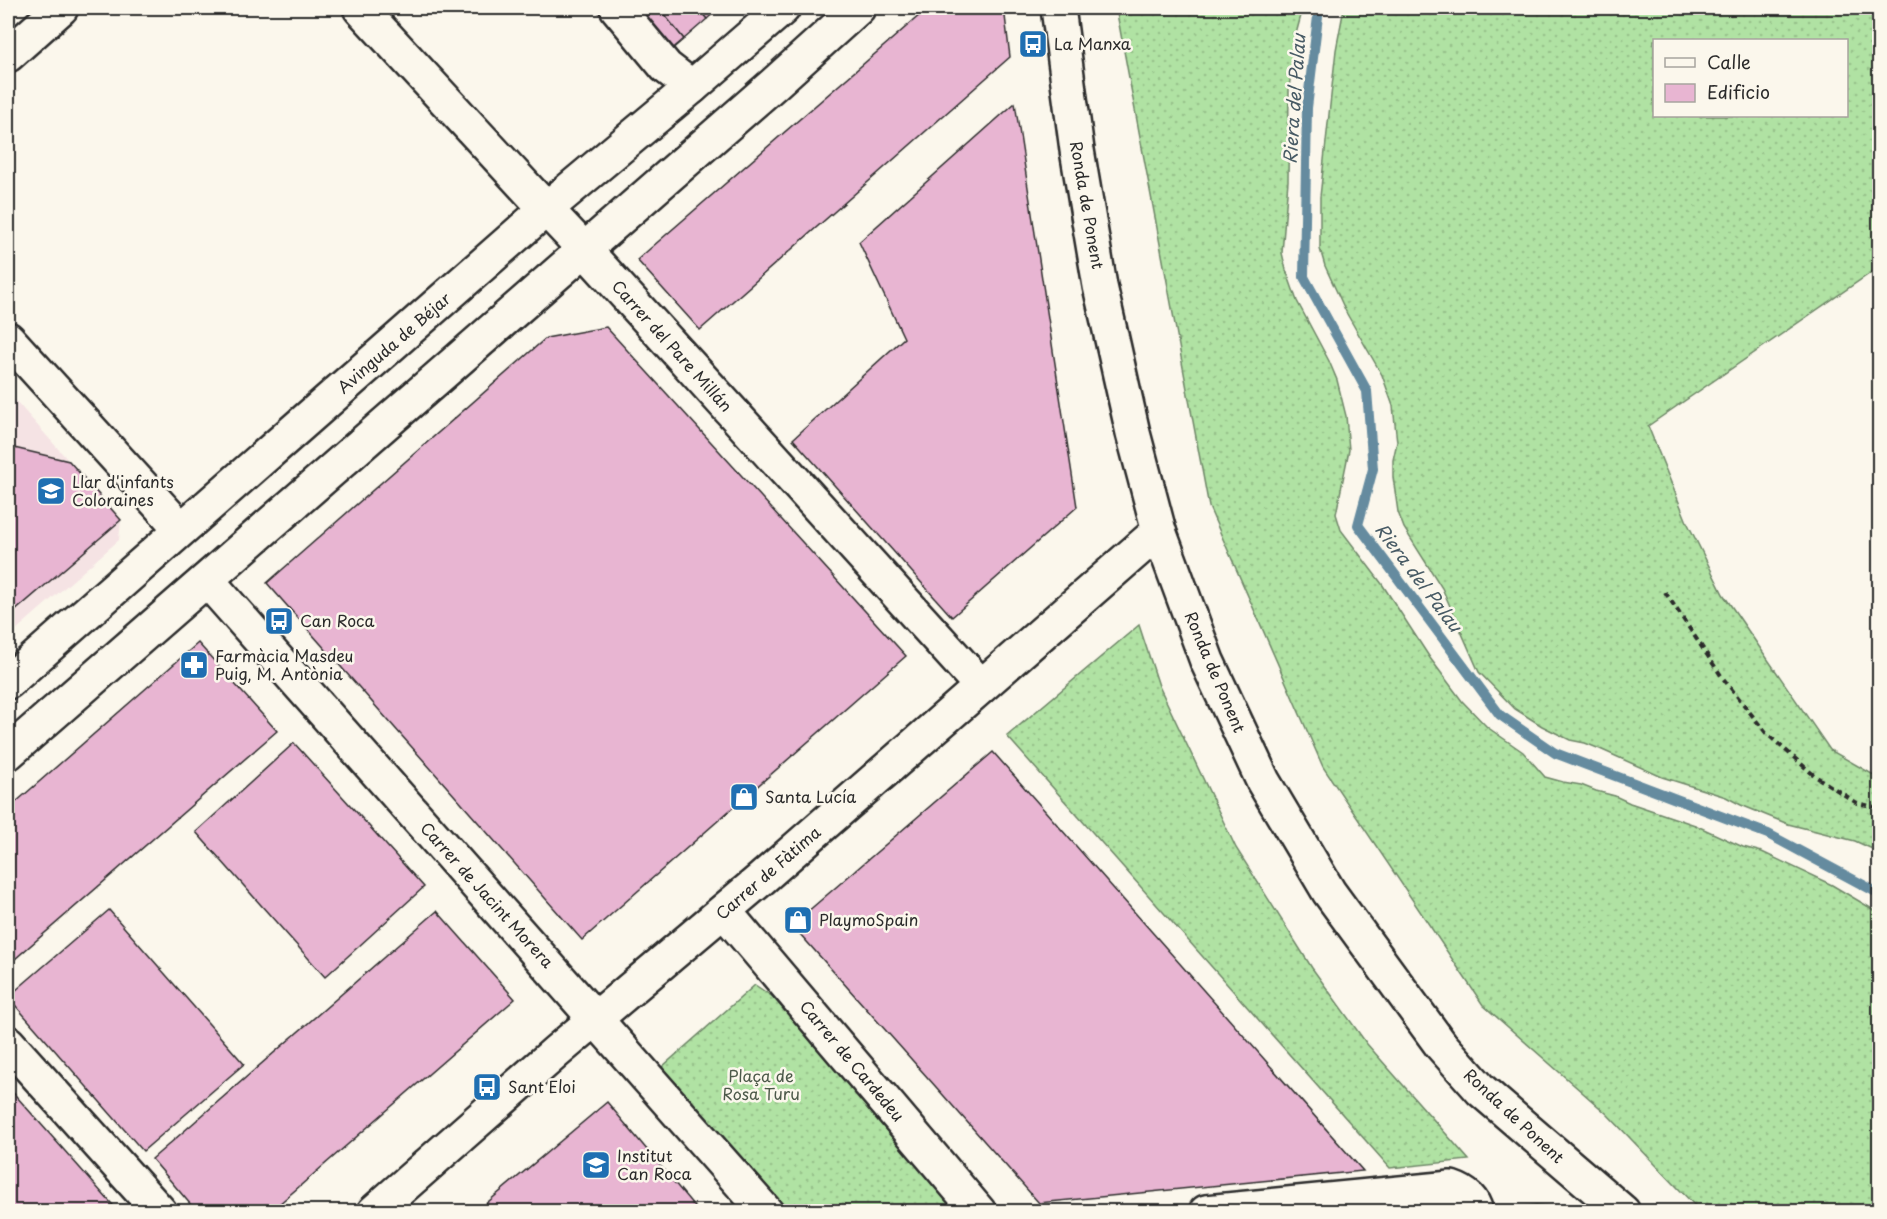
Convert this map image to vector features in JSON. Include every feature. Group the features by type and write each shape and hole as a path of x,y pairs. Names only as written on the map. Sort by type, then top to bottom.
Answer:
{"street":[{"path":"8,55 61,8"},
{"name":"Carrer del Pare Millán","path":"360,8 584,249 981,686"},
{"path":"617,8 666,67 692,87"},
{"name":"Avinguda de Béjar","path":"8,682 546,209 783,8"},
{"path":"774,84 827,8"},
{"path":"8,753 858,8"},
{"name":"Ronda de Ponent","path":"1058,8 1077,150 1100,286 1133,433 1159,531 1208,661 1259,771 1329,892 1441,1045 1481,1090 1623,1212"},
{"path":"8,339 181,529"},
{"name":"Carrer de Fàtima","path":"374,1212 596,1018 724,911 1159,531"},
{"name":"Carrer de Jacint Morera","path":"207,580 766,1212"},
{"name":"Carrer de Cardedeu","path":"724,911 979,1212"},
{"path":"8,1043 160,1212"},
{"path":"1213,1211 1451,1188 1469,1197 1476,1212"}],"path":[{"path":"1665,591 1722,677 1766,733 1815,776 1857,803 1880,807"}],"shaded area":[{"name":"Llar d'infants Coloraines","path":"8,392 121,520 119,540 8,637"}],"green space":[{"path":"1116,8 1303,8 1296,34 1289,88 1288,181 1282,253 1297,301 1337,380 1346,416 1349,450 1336,514 1341,530 1382,584 1430,658 1462,701 1487,727 1523,752 1545,777 1615,796 1695,825 1743,847 1762,852 1832,885 1879,913 1879,1211 1700,1211 1607,1114 1483,1005 1323,767 1209,507"},
{"path":"1344,8 1867,8 1879,15 1879,267 1648,426 1687,522 1723,594 1830,750 1879,778 1879,852 1855,841 1788,824 1726,797 1662,777 1600,749 1570,740 1515,709 1479,672 1442,588 1404,528 1398,512 1393,477 1393,460 1397,442 1393,406 1382,375 1347,314 1325,266 1320,249 1320,197 1336,50"},
{"path":"1139,625 1159,686 1236,848 1312,968 1367,1044 1469,1160 1390,1168 1007,736"},
{"name":"Plaça de Rosa Turu","path":"755,985 773,997 953,1205 955,1211 784,1211 672,1086 662,1067"},
{"path":"1546,1206 1553,1211 1510,1211 1514,1208"}],"building":[{"path":"633,8 659,8 684,39 670,51"},
{"path":"659,8 698,8 707,19 684,39"},
{"path":"698,8 719,8 707,19"},
{"path":"928,8 1004,8 1010,57 700,330 637,260"},
{"path":"1015,103 1077,507 952,617 793,439 904,338 859,242"},
{"path":"606,327 906,656 582,940 267,583 546,338"},
{"name":"Llar d'infants Coloraines","path":"10,447 69,461 121,520 8,617 8,449"},
{"path":"198,643 277,731 8,965 8,809"},
{"path":"294,743 424,887 325,977 196,832"},
{"path":"993,752 1363,1171 1039,1203 792,925"},
{"path":"109,910 244,1064 143,1151 8,997"},
{"path":"437,911 515,999 270,1212 197,1212 152,1159"},
{"path":"8,1087 119,1212 8,1212"},
{"name":"Institut Can Roca","path":"607,1102 699,1212 476,1212"}],"waterway":[{"name":"Riera del Palau","path":"1319,8 1307,108 1304,277 1367,391 1373,469 1358,525 1500,715 1555,753 1768,834 1880,894"}],"place":[{"name":"La Manxa","path":"1033,44"},
{"name":"Llar d'infants Coloraines","path":"51,491"},
{"name":"Can Roca","path":"279,621"},
{"name":"Farmàcia Masdeu Puig, M. Antònia","path":"194,665"},
{"name":"Santa Lucía","path":"744,797"},
{"name":"PlaymoSpain","path":"798,920"},
{"name":"Sant Eloi","path":"487,1087"},
{"name":"Institut Can Roca","path":"596,1165"}]}
